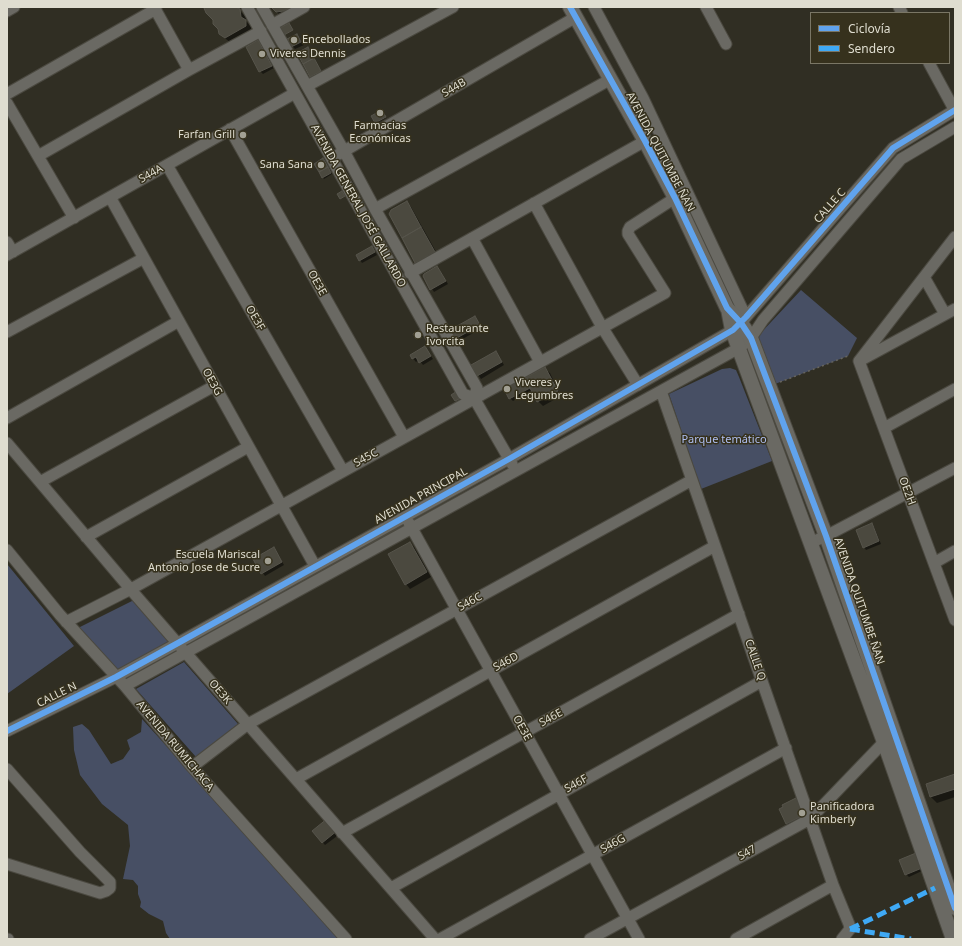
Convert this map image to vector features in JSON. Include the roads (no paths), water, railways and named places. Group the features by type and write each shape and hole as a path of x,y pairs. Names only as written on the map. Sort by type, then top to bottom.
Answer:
{"street":[{"path":"7,11 14,7"},
{"name":"AVENIDA GENERAL JOSÉ GALLARDO","path":"247,7 463,394 474,398 516,471"},
{"name":"AVENIDA GENERAL JOSÉ GALLARDO","path":"262,7 344,151 410,272 477,388 474,398"},
{"path":"272,25 304,7"},
{"path":"307,86 452,7"},
{"path":"594,7 643,98 738,325"},
{"path":"706,7 726,44"},
{"path":"7,94 155,8 189,70"},
{"name":"AVENIDA QUITUMBE ÑAN","path":"573,12 675,198 727,308 738,325 751,338 826,536 955,908"},
{"name":"S44B","path":"331,158 573,12"},
{"path":"38,156 189,70 261,32"},
{"path":"930,64 955,110"},
{"path":"375,209 611,80"},
{"name":"S44A","path":"10,254 295,92"},
{"path":"7,103 74,218"},
{"name":"CALLE C","path":"738,325 893,148 955,110"},
{"name":"CALLE C","path":"739,348 751,338 763,320 901,159 955,127"},
{"name":"OE3E","path":"230,129 404,438"},
{"path":"410,272 645,141"},
{"name":"OE3F","path":"166,165 343,471"},
{"name":"OE3G","path":"110,197 315,566"},
{"name":"S45C","path":"66,622 131,590 664,292 628,234 628,231 630,227 675,198"},
{"path":"534,203 602,327 638,385"},
{"path":"859,361 955,237"},
{"path":"472,238 540,362"},
{"path":"7,242 10,254"},
{"path":"7,332 144,258"},
{"path":"859,361 950,311 924,277"},
{"path":"7,418 179,321"},
{"name":"AVENIDA QUITUMBE ÑAN","path":"738,325 739,348 884,742 953,939"},
{"name":"AVENIDA PRINCIPAL","path":"116,677 509,459 638,385 738,325"},
{"path":"125,686 739,348"},
{"name":"OE2H","path":"859,361 955,620"},
{"path":"40,482 214,386"},
{"path":"884,428 955,389"},
{"name":"CALLE Q","path":"661,391 833,885 849,924 850,929 842,939"},
{"name":"OE3K","path":"7,443 131,590 435,939"},
{"path":"86,537 248,447"},
{"path":"810,542 826,536 955,468"},
{"name":"S46C","path":"248,724 692,480"},
{"name":"OE3E","path":"405,516 639,939"},
{"name":"S46D","path":"296,779 715,546"},
{"name":"AVENIDA RUMICHACA","path":"7,550 66,622 125,686 192,767 346,939"},
{"path":"934,563 955,551"},
{"name":"S46E","path":"342,833 739,614"},
{"name":"CALLE N","path":"7,731 116,677"},
{"name":"S46F","path":"390,888 762,681"},
{"path":"192,767 248,724"},
{"name":"S47","path":"590,939 810,819 884,742"},
{"name":"S46G","path":"440,939 786,748"},
{"path":"7,769 80,852 110,882 110,888 100,893 7,864"},
{"path":"736,939 833,885"}],"place":[{"name":"Encebollados","path":"294,40"},
{"name":"Viveres Dennis","path":"262,54"},
{"name":"Farmacias Económicas","path":"380,113"},
{"name":"Farfan Grill","path":"243,135"},
{"name":"Sana Sana","path":"321,165"},
{"name":"Restaurante Ivorcita","path":"418,335"},
{"name":"Viveres y Legumbres","path":"507,389"},
{"name":"Escuela Mariscal Antonio Jose de Sucre","path":"268,561"},
{"name":"Panificadora Kimberly","path":"802,813"}],"park label":[{"name":"Parque temático","path":"724,440"}]}
